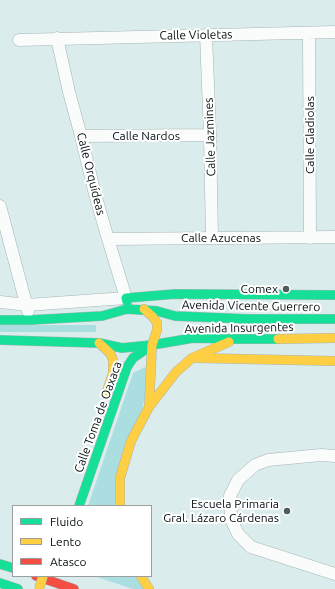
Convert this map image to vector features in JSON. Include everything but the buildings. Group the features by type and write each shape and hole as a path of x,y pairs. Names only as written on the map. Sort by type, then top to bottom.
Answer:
{"main road":[{"path":"127,304 175,294 335,295"},
{"name":"Avenida Vicente Guerrero","path":"0,320 102,316 127,304 175,316 335,319"},
{"path":"144,309 157,323 157,330 152,345 149,407"},
{"name":"Avenida Insurgentes","path":"0,340 99,343 122,348 152,345 193,338 234,340 335,338"},
{"path":"120,505 120,478 131,441 149,407 176,372 192,358 234,340"},
{"name":"Calle Toma de Oaxaca","path":"99,343 110,353 113,374 103,403"},
{"name":"Calle Toma de Oaxaca","path":"79,505 127,366 133,358 152,345"},
{"path":"192,358 335,361"},
{"path":"0,564 12,568"},
{"path":"39,577 74,589"},
{"path":"39,589 43,577"},
{"path":"50,589 54,577"},
{"path":"142,577 148,589"},
{"path":"0,583 18,589"}],"street":[{"name":"Calle Gladiolas","path":"309,32 310,238"},
{"name":"Calle Violetas","path":"19,40 335,32"},
{"name":"Calle Jazmines","path":"206,35 212,238"},
{"name":"Calle Orquídeas","path":"57,38 69,92 127,304"},
{"name":"Calle Nardos","path":"81,136 210,135"},
{"path":"0,206 30,320"},
{"name":"Calle Azucenas","path":"108,239 335,237"},
{"path":"0,302 27,305 127,304"},
{"path":"335,456 321,455 268,460 255,465 238,480 230,496 231,519 238,534 251,547 335,574"}],"shaded area":[{"path":"0,325 96,325 96,332 0,332"},
{"path":"145,367 150,377 118,505 88,505 133,373"},
{"path":"97,577 141,577 147,589 133,589"}],"traffic: fast":[{"path":"127,302 126,298 175,294 335,295"},
{"path":"0,320 102,316 127,309 157,311 175,316 248,319 335,319"},
{"path":"0,340 99,343 122,348 152,345 193,338 278,339"},
{"path":"79,505 127,367 133,358 152,345"},
{"path":"0,564 12,568"},
{"path":"0,583 18,589"}],"traffic: slow":[{"path":"144,309 157,323 157,330 152,345 149,407"},
{"path":"278,339 335,338"},
{"path":"120,505 120,478 131,441 149,407 176,372 192,358 229,342"},
{"path":"99,343 110,353 113,360 113,374 106,394"},
{"path":"197,358 335,361"},
{"path":"39,589 43,577"},
{"path":"142,577 149,589"}],"traffic: jam":[{"path":"39,577 74,589"}],"place":[{"name":"Comex","path":"286,289"},
{"name":"Escuela Primaria Gral. Lázaro Cárdenas","path":"287,511"}]}
